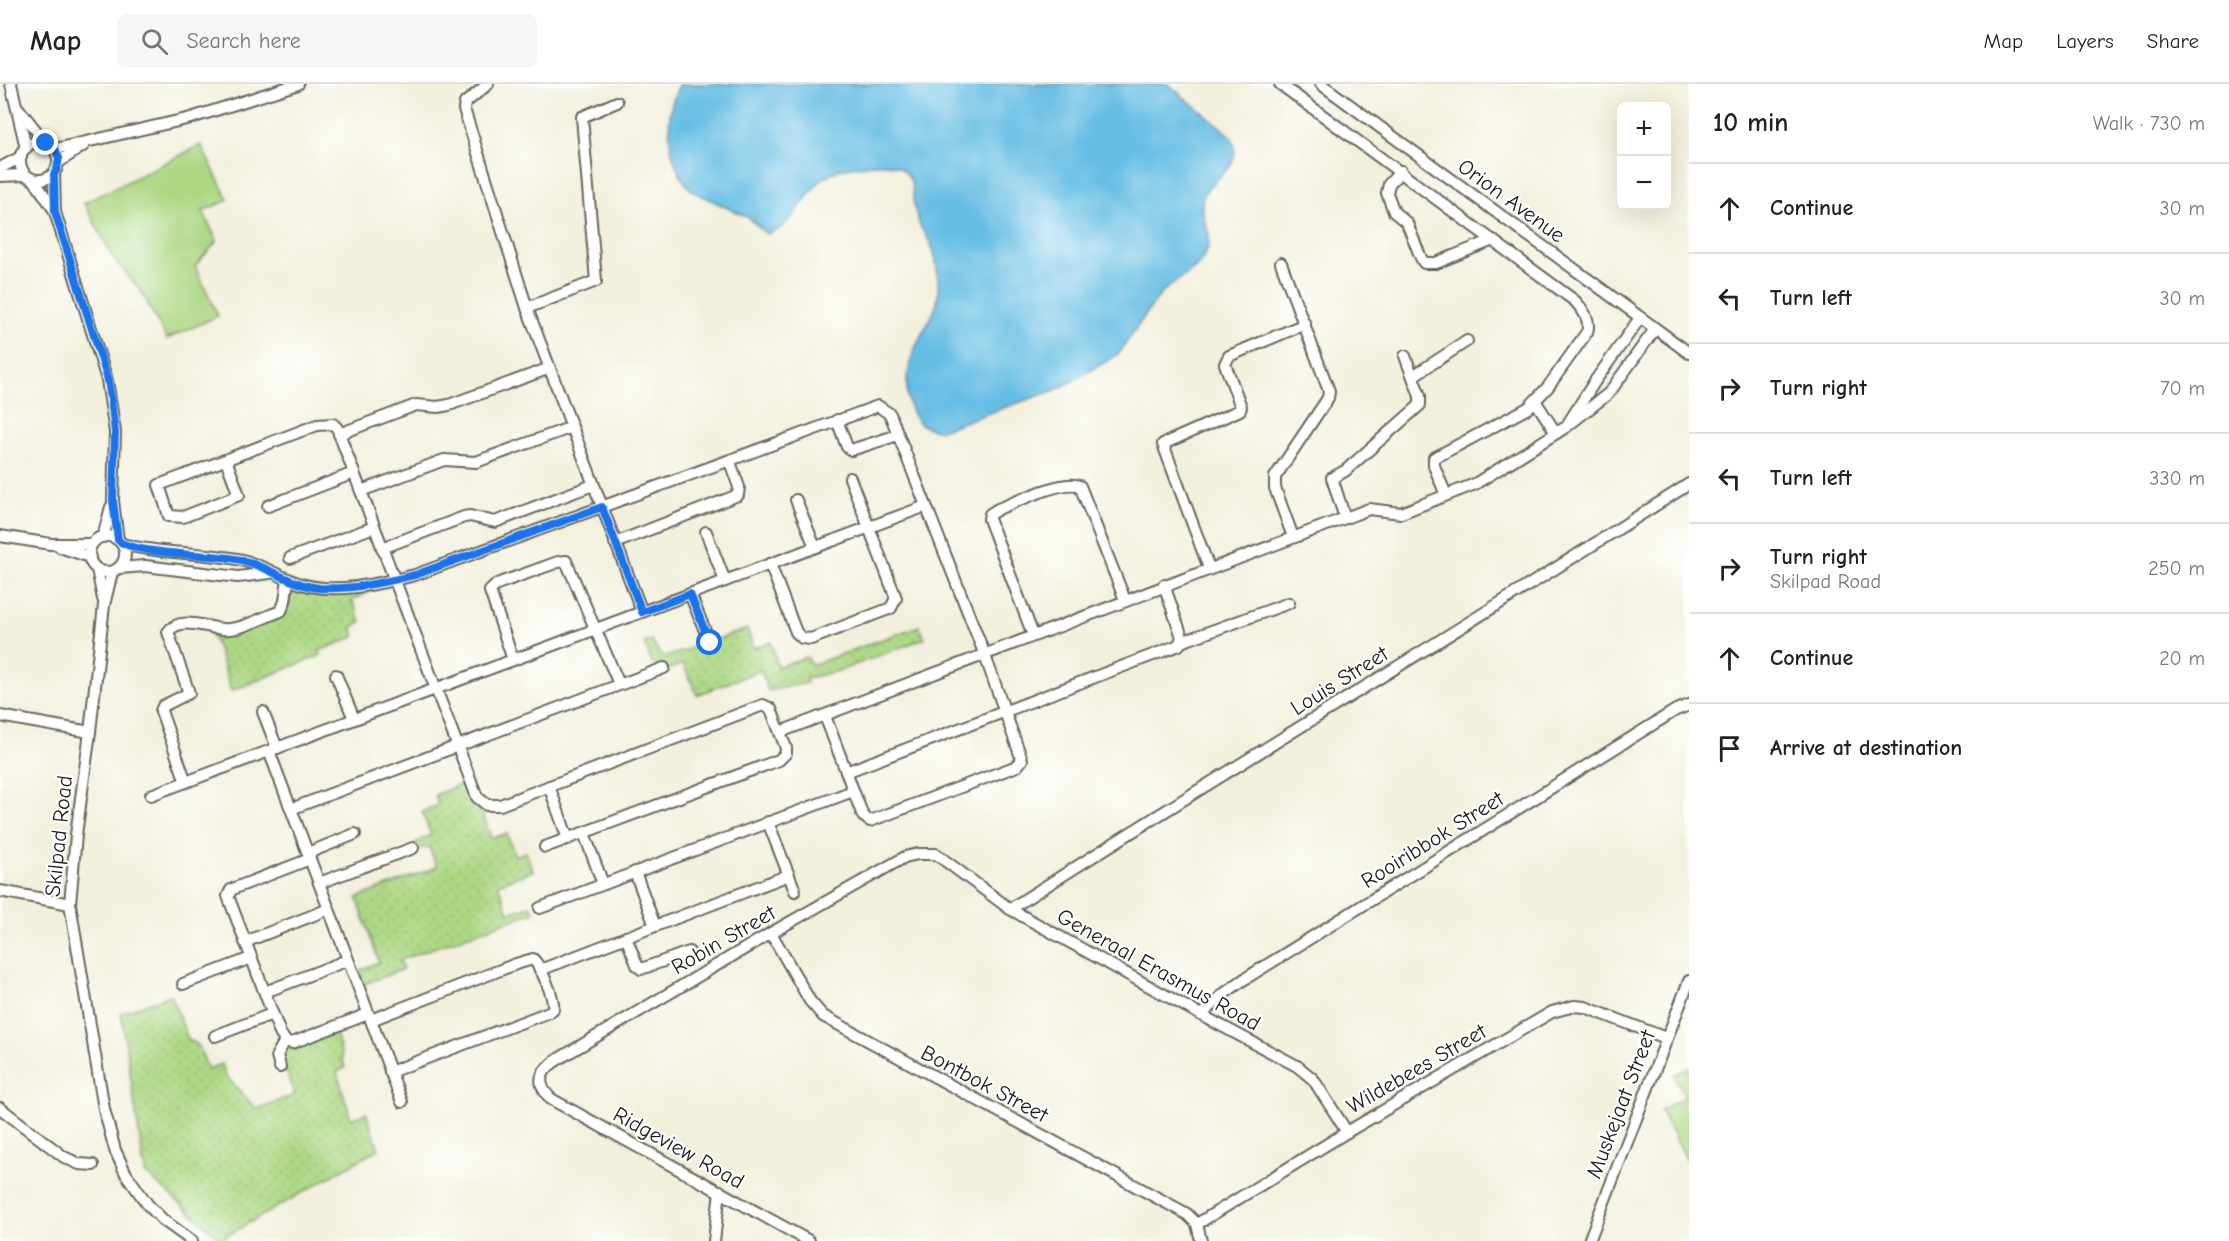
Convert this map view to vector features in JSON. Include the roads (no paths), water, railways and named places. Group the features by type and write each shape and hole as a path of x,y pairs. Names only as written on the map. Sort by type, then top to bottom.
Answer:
{"street":[{"path":"11,84 18,108 17,116 23,152 22,170 30,177 55,212"},
{"path":"0,168 36,142 51,146 90,142 191,118 298,84"},
{"path":"488,84 465,103 464,109 527,308 642,612"},
{"path":"1280,84 1575,301 1583,310 1588,321 1587,332 1536,402 1434,458 1434,466 1446,495"},
{"name":"Orion Avenue","path":"1321,84 1655,329 1686,349"},
{"path":"527,308 596,281 582,117 617,102"},
{"path":"18,108 51,146 59,162"},
{"path":"90,142 59,162 54,174 55,212 108,380 115,432 113,501 120,542 125,554 122,564 115,570"},
{"path":"1401,171 1389,184 1387,193 1394,212 1407,223 1424,263 1436,263 1493,240"},
{"path":"0,176 45,180 54,174"},
{"path":"1281,263 1329,391 1328,398 1275,477 1275,488 1293,537"},
{"path":"1561,430 1640,318"},
{"path":"1209,568 1163,444 1240,410 1241,407 1225,364 1229,356 1305,324"},
{"path":"780,732 1033,634 1372,508 1401,513 1475,484 1561,430 1609,393 1655,329"},
{"path":"1413,376 1467,341"},
{"path":"1617,351 1632,361"},
{"path":"1345,518 1332,478 1345,471 1419,408 1421,400 1405,356"},
{"path":"339,434 416,405 449,405 550,368"},
{"path":"1536,402 1561,430"},
{"path":"0,536 51,544 92,544 108,536 120,542 149,550 236,559 259,565 271,573 305,585 330,588 359,586 415,575 879,406 890,414 984,653 1022,760 1017,766 870,821 863,816 825,716"},
{"path":"837,420 847,447 855,451 898,435"},
{"path":"226,460 239,495 183,518 170,516 159,485 317,425 333,424 339,434 477,797 487,805 500,805 763,705 771,709 786,753 779,760 545,847"},
{"path":"361,491 444,460 476,462 572,427"},
{"path":"615,543 738,495 740,487 730,462"},
{"path":"268,506 354,473"},
{"path":"770,564 796,632 802,638 811,639 895,605 896,598 850,478"},
{"path":"1033,634 989,519 990,514 998,509 1060,486 1071,484 1080,486 1125,600"},
{"name":"Louis Street","path":"1010,909 1171,806 1512,597 1689,484"},
{"path":"382,548 464,517 470,516 495,522 593,485"},
{"path":"796,500 815,547"},
{"path":"103,537 113,501"},
{"path":"151,795 926,506"},
{"path":"290,558 374,527"},
{"path":"706,532 725,581"},
{"path":"51,544 90,557"},
{"path":"92,544 90,557 97,569 115,570 145,566 238,577 271,573"},
{"path":"513,660 490,591 497,584 566,561 619,684"},
{"name":"Skilpad Road","path":"97,569 104,605"},
{"name":"Skilpad Road","path":"115,570 104,605 76,835 70,904 108,1130 126,1174 142,1197 163,1220 192,1241"},
{"path":"186,782 161,711 163,706 189,693 168,633 170,629 180,624 222,629 235,628 281,610 285,601 288,579"},
{"path":"1164,585 1182,637 1181,642"},
{"path":"690,594 710,643"},
{"path":"846,772 1179,645 1181,642 1289,603"},
{"path":"291,809 664,668"},
{"path":"336,675 354,719"},
{"name":"Rooiribbok Street","path":"1201,1015 1243,980 1666,716 1689,705"},
{"path":"263,712 291,809 402,1102"},
{"path":"0,716 90,732"},
{"path":"549,786 568,839"},
{"path":"540,908 853,790"},
{"path":"768,822 795,891"},
{"path":"584,833 603,884"},
{"path":"285,1041 251,958 228,896 229,893 235,888 355,834"},
{"path":"319,883 413,848"},
{"name":"Generaal Erasmus Road","path":"936,854 1010,909 1297,1066 1313,1079 1347,1132"},
{"name":"Robin Street","path":"541,1078 548,1066 560,1058 905,857 936,854"},
{"path":"635,873 655,926"},
{"path":"540,970 789,875"},
{"path":"0,891 70,904"},
{"path":"245,942 329,909"},
{"name":"Bontbok Street","path":"771,933 810,1001 823,1016 1187,1214 1197,1224"},
{"path":"626,937 641,969 689,952"},
{"path":"183,984 251,958"},
{"path":"285,1041 292,1043 533,959 553,1000 553,1009 390,1072"},
{"path":"264,992 348,960"},
{"name":"Muskejaat Street","path":"1588,1241 1689,981"},
{"name":"Wildebees Street","path":"1197,1224 1347,1132 1539,1019 1562,1008 1585,1007 1666,1038"},
{"path":"214,1036 273,1014"},
{"path":"280,1067 277,1056 285,1041"},
{"name":"Ridgeview Road","path":"541,1078 543,1088 551,1099 810,1241"},
{"path":"0,1108 64,1157 79,1164 93,1165"},
{"path":"714,1241 720,1191"},
{"path":"1197,1224 1201,1241"}],"water":[{"path":"680,84 1168,84 1230,135 1234,156 1231,164 1207,189 1203,197 1202,209 1209,234 1204,257 1193,270 1160,295 1120,352 1058,389 936,430 927,428 917,420 908,401 908,370 919,340 935,308 938,289 934,252 918,221 911,182 906,173 896,166 884,164 864,165 836,171 814,188 798,210 779,229 766,234 749,218 694,192 678,170 670,141 669,125 674,96"}]}
